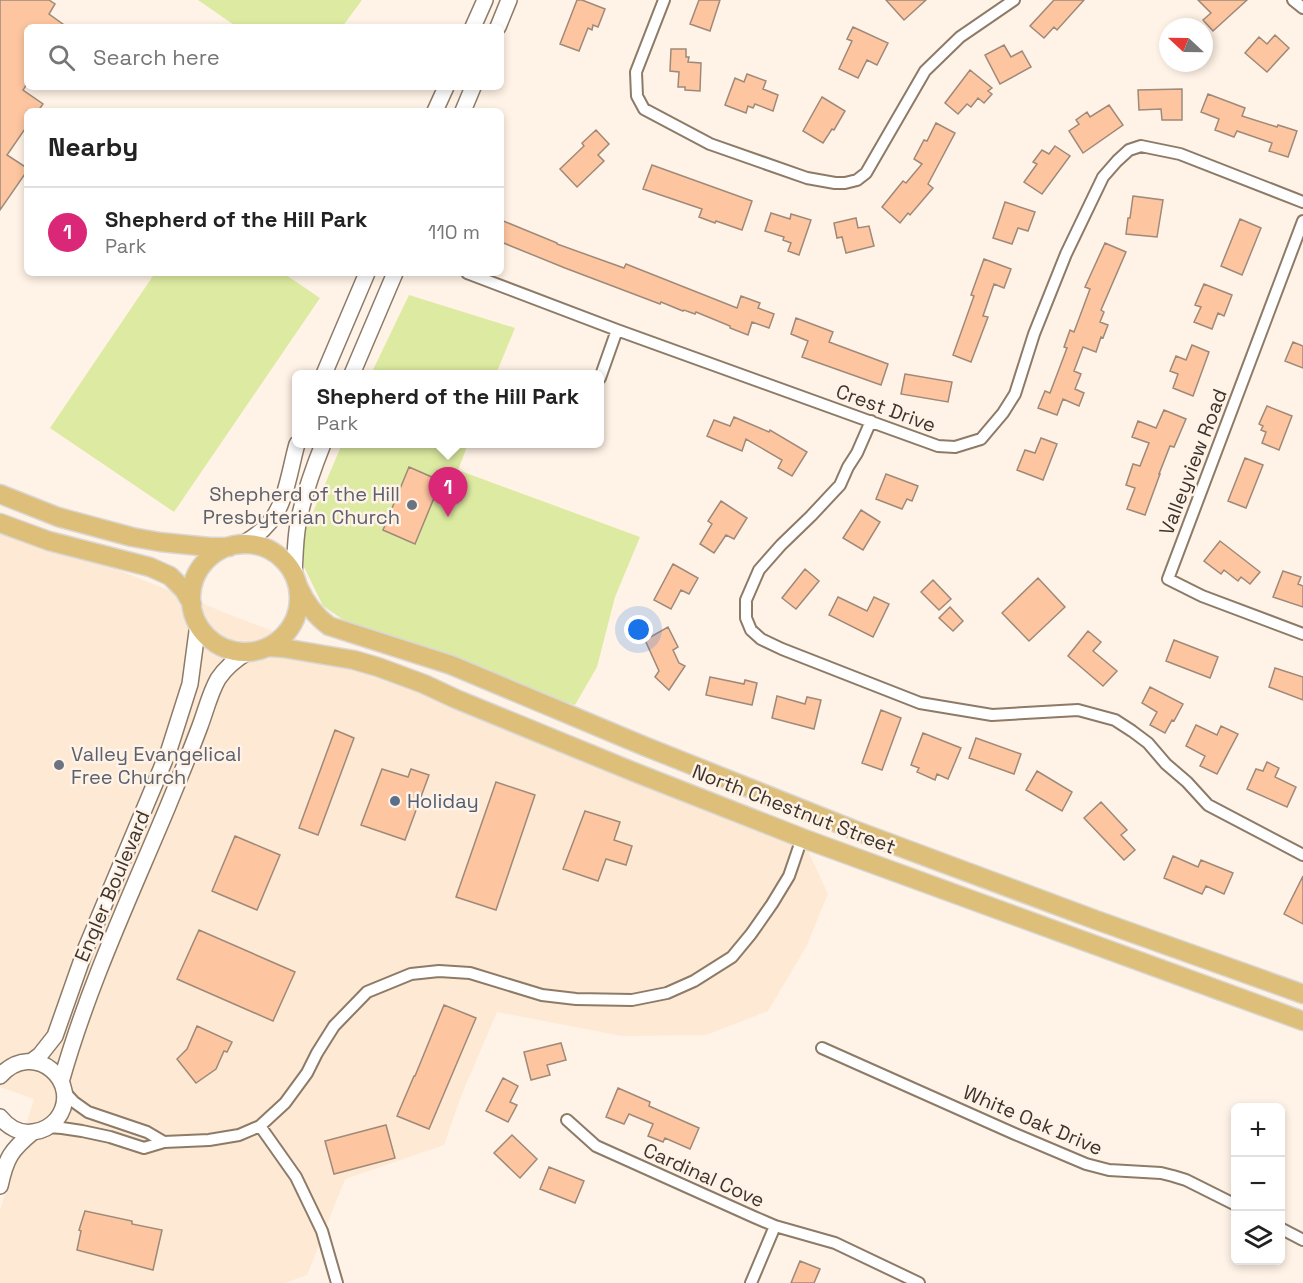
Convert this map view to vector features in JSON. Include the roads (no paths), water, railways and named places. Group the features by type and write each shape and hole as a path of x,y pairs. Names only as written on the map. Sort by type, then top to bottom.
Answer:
{"main road":[{"path":"473,24 484,0"},
{"path":"499,24 509,0"},
{"path":"436,108 445,90"},
{"path":"464,108 472,90"},
{"path":"326,370 366,276"},
{"path":"354,370 394,276"},
{"path":"192,604 194,583 204,564 221,551 254,537 269,524 278,511 296,448"},
{"path":"0,523 49,542 150,567 170,576 184,590 204,633 228,650 248,652 268,647 285,635 296,617 299,596 296,581 298,525 321,448"},
{"path":"0,494 58,517 132,537 209,547 252,545 273,552 281,558 296,581"},
{"name":"North Chestnut Street","path":"296,581 305,601 329,626 451,665 856,831 1303,994"},
{"name":"Engler Boulevard","path":"32,1061 40,1055 55,1036 90,938 170,750 190,684 198,624"},
{"name":"North Chestnut Street","path":"268,647 354,660 378,667 634,772 802,837 1303,1021"},
{"name":"Engler Boulevard","path":"40,1130 58,1117 62,1109 63,1086 70,1048 119,918 172,796 213,689 220,676 232,663 248,652"},
{"path":"0,1076 7,1065 32,1061 50,1068 63,1086"},
{"path":"0,1118 18,1131 40,1130"},
{"path":"0,1186 9,1156 16,1146 40,1130"}],"street":[{"path":"664,0 636,72 637,96 644,109 710,144 807,178 845,183 858,180 866,173 925,71 960,37 1014,0"},
{"path":"1293,0 1303,8"},
{"name":"Crest Drive","path":"475,276 938,446 955,447 981,439 1015,394 1034,334 1066,254 1103,177 1129,150 1141,146 1180,154 1303,202"},
{"name":"Valleyview Road","path":"1303,221 1168,579 1202,596 1303,634"},
{"path":"603,370 617,330"},
{"path":"871,421 840,485 759,570 746,600 746,618 751,630 760,639 920,703 992,715 1078,710 1115,720 1148,743 1208,805 1303,855"},
{"path":"40,1130 62,1128 82,1131 144,1148 164,1142 209,1140 239,1135 260,1126 285,1103 307,1073 334,1026 367,992 411,974 439,971 470,973 542,995 576,999 632,1000 667,993 694,981 732,957 752,934 789,876 802,837"},
{"name":"White Oak Drive","path":"822,1048 1086,1164 1109,1170 1161,1173 1173,1176 1231,1202"},
{"path":"63,1086 74,1102 88,1112 147,1132 164,1142"},
{"name":"Cardinal Cove","path":"567,1120 597,1146 775,1226 836,1243 919,1283"},
{"path":"260,1126 296,1177 322,1231 337,1283"},
{"path":"751,1283 775,1226"},
{"path":"1285,1230 1303,1240"}],"place":[{"name":"Shepherd of the Hill Presbyterian Church","path":"412,505"},
{"name":"Shepherd of the Hill Park","path":"448,517"},
{"name":"Valley Evangelical Free Church","path":"59,765"},
{"name":"Holiday","path":"395,801"}]}
